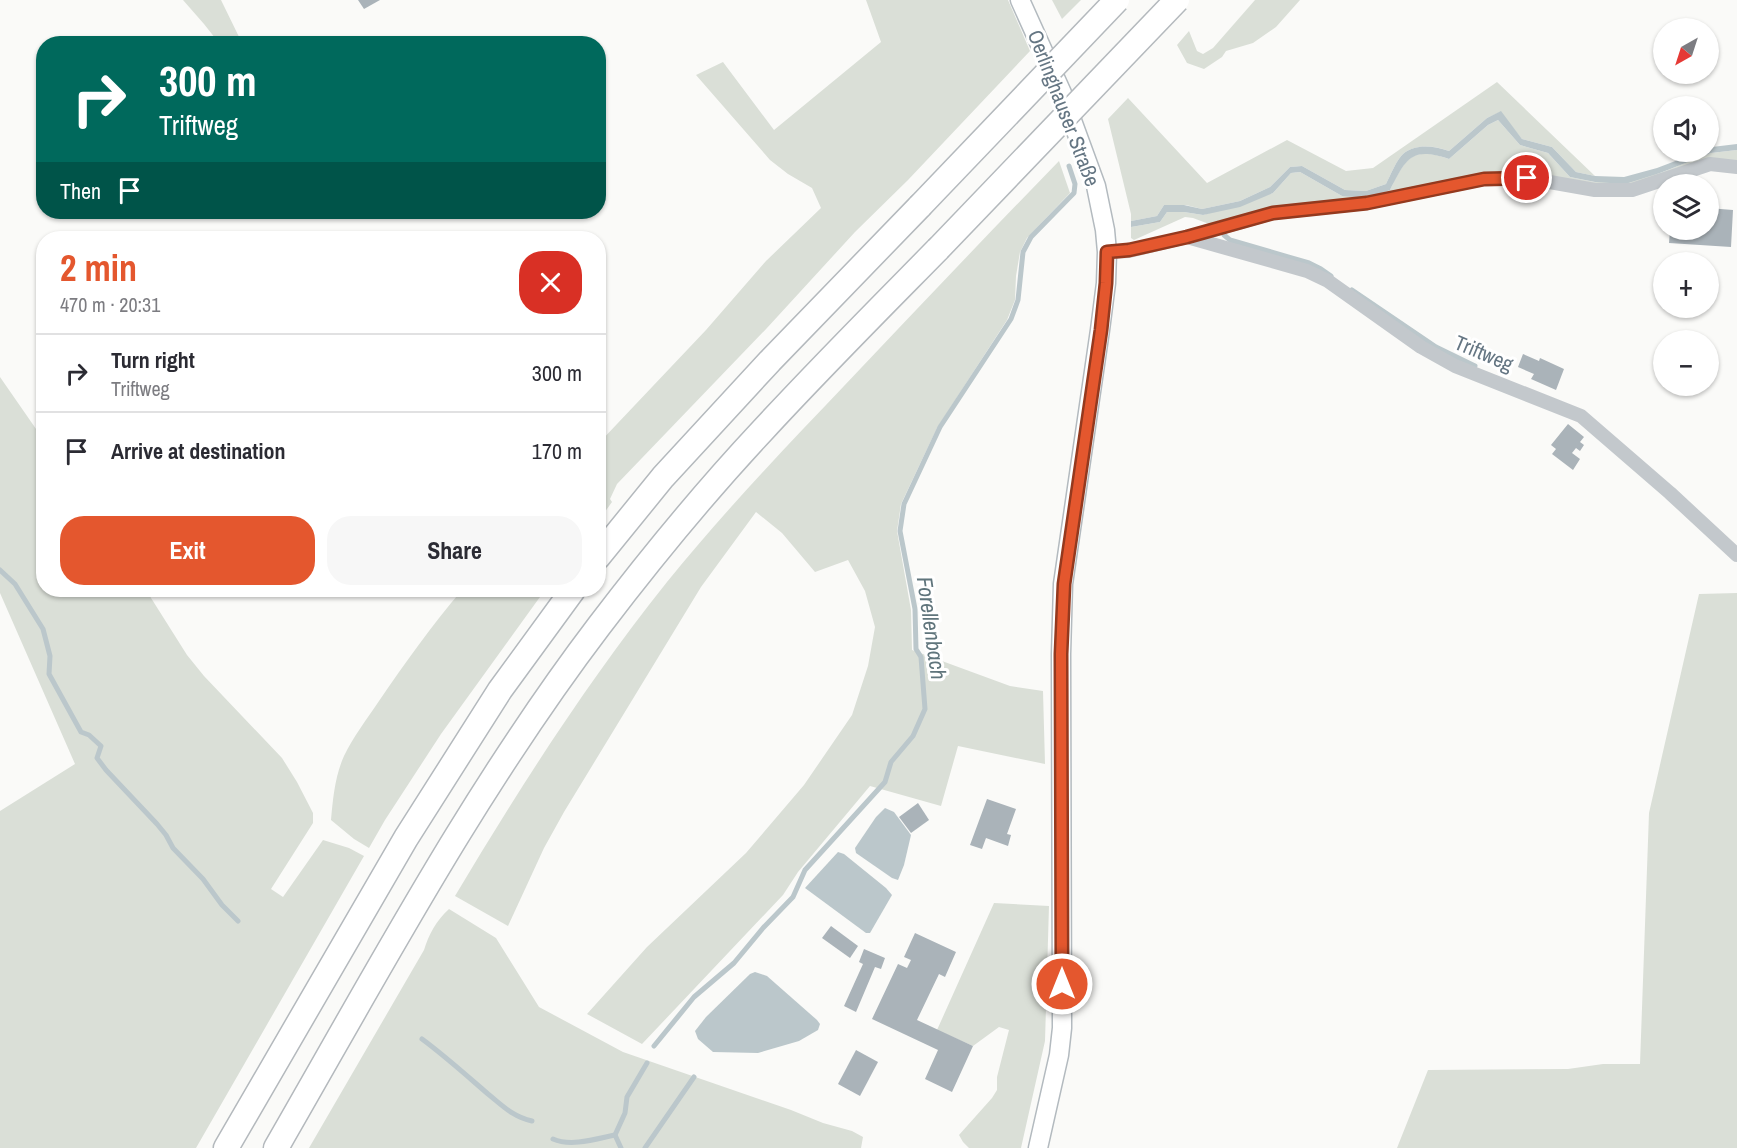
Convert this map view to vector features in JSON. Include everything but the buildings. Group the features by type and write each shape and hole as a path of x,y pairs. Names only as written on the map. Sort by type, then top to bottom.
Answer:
{"highway":[{"path":"606,547 663,477 755,378 1117,0"},
{"path":"276,1148 416,905 485,791 533,717 598,627 668,538 760,432 1177,0"},
{"path":"226,1148 406,838 500,690 568,597"}],"main road":[{"name":"Oerlinghauser Straße","path":"1020,0 1062,93 1092,175 1105,230 1107,252 1101,330 1064,584 1061,654 1062,1028 1059,1055 1038,1148"}],"street":[{"name":"Triftweg","path":"1107,252 1129,250 1187,237 1273,213 1367,203 1484,179 1527,178 1595,190 1632,190 1710,164 1737,167"},
{"name":"Triftweg","path":"1187,237 1307,271 1328,281 1421,347 1455,366 1581,416 1737,555"}],"shaded area":[{"path":"183,0 221,0 239,36 213,36"},
{"path":"866,0 1008,0 1030,51 617,484 610,499 612,502 606,510 606,436 706,330 766,261 821,208 812,188 770,160 696,75 723,62 774,130 881,42"},
{"path":"1052,0 1081,0 1062,19"},
{"path":"1255,0 1300,0 1276,27 1253,43 1226,51 1222,57 1204,69 1187,63 1177,45 1189,31 1197,51 1203,54 1213,48"},
{"path":"1497,82 1595,176 1576,172 1552,147 1522,139 1500,112 1487,118 1449,151 1426,146 1408,151 1398,160 1386,184 1366,191 1345,190 1302,166 1290,167 1270,187 1240,201 1202,209 1186,205 1164,205 1157,216 1131,221 1108,119 1128,98 1207,183 1287,140 1346,171 1373,168"},
{"path":"1501,111 1522,139 1552,147 1576,172 1595,176 1624,177 1673,162 1688,162 1625,184 1595,182 1570,177 1548,153 1520,145 1498,120 1488,125 1449,159 1426,154 1411,158 1390,190 1367,198 1342,196 1300,172 1291,173 1273,193 1240,207 1203,215 1167,212 1160,222 1131,227 1131,221 1157,216 1164,205 1184,205 1202,209 1240,201 1270,187 1290,167 1302,166 1345,190 1366,191 1386,184 1403,154 1414,148 1425,146 1449,151 1487,118"},
{"path":"1498,120 1520,145 1548,153 1570,177 1595,182 1660,173 1688,162 1719,162 1719,152 1737,150 1737,161 1677,174 1653,174 1653,179 1603,187 1531,174 1272,210 1209,224 1185,217 1134,240 1131,238 1131,227 1160,222 1167,212 1203,215 1273,193 1291,173 1300,172 1342,196 1390,190 1411,158 1426,154 1449,159 1488,125"},
{"path":"1737,144 1737,150 1719,152 1719,146"},
{"path":"1059,161 1070,193 1027,238 1020,252 1015,300 1007,320 937,428 901,504 897,531 911,610 912,650 1010,686 1043,691 1045,764 958,746 941,806 870,786 798,872 783,895 642,1044 587,1014 647,947 746,853 804,785 852,715 868,666 875,627 865,591 848,560 815,572 782,533 756,512 701,587 564,812 544,848 508,926 455,896 504,815 582,696 667,582 776,458"},
{"path":"0,377 36,429 36,597 150,597 187,655 204,676 282,758 313,813 313,823 271,889 283,897 323,840 349,848 364,856 196,1148 0,1148 0,811 75,764 0,593"},
{"path":"1737,593 1737,1148 1397,1148 1428,1070 1568,1069 1603,1064 1640,1064 1649,813 1699,594"},
{"path":"456,597 540,597 441,734 369,848 331,820 338,771 356,735 429,630"},
{"path":"885,808 894,812 911,835 898,880 856,853 855,848"},
{"path":"838,852 844,854 892,895 870,933 866,933 805,888"},
{"path":"994,903 1049,906 1045,1041 1021,1148 969,1148 959,1135 997,1090 997,1077 1009,1030 999,1027 973,1046 937,1030"},
{"path":"449,909 496,938 539,1007 623,1052 823,1123 852,1131 863,1137 861,1148 309,1148 424,950 434,928"},
{"path":"755,972 767,976 817,1020 820,1024 818,1030 799,1041 758,1053 713,1052 698,1039 695,1031 706,1017 750,974"}],"waterway":[{"name":"Forellenbach","path":"654,1046 694,997 734,963 793,897 805,870 885,782 891,762 913,736 925,709 921,657 916,649 915,609 900,531 904,504 940,427 1011,319 1018,300 1023,252 1031,237 1074,193 1075,184 1069,166"},
{"path":"1224,235 1230,240 1309,263 1331,276"},
{"path":"1352,290 1436,347 1475,366"},
{"path":"0,570 15,584 43,629 50,656 49,674 81,732 89,735 101,746 97,758 157,824 173,848 238,921"},
{"path":"422,1039 508,1110 532,1121"},
{"name":"Forellenbach","path":"621,1148 615,1135 625,1113 627,1097 647,1063"},
{"path":"645,1148 694,1077"},
{"path":"553,1139 576,1142 615,1135"}],"route":[{"path":"1062,984 1061,654 1064,584 1101,330 1107,252 1129,250 1187,237 1273,213 1367,203 1484,179 1527,178"}]}
